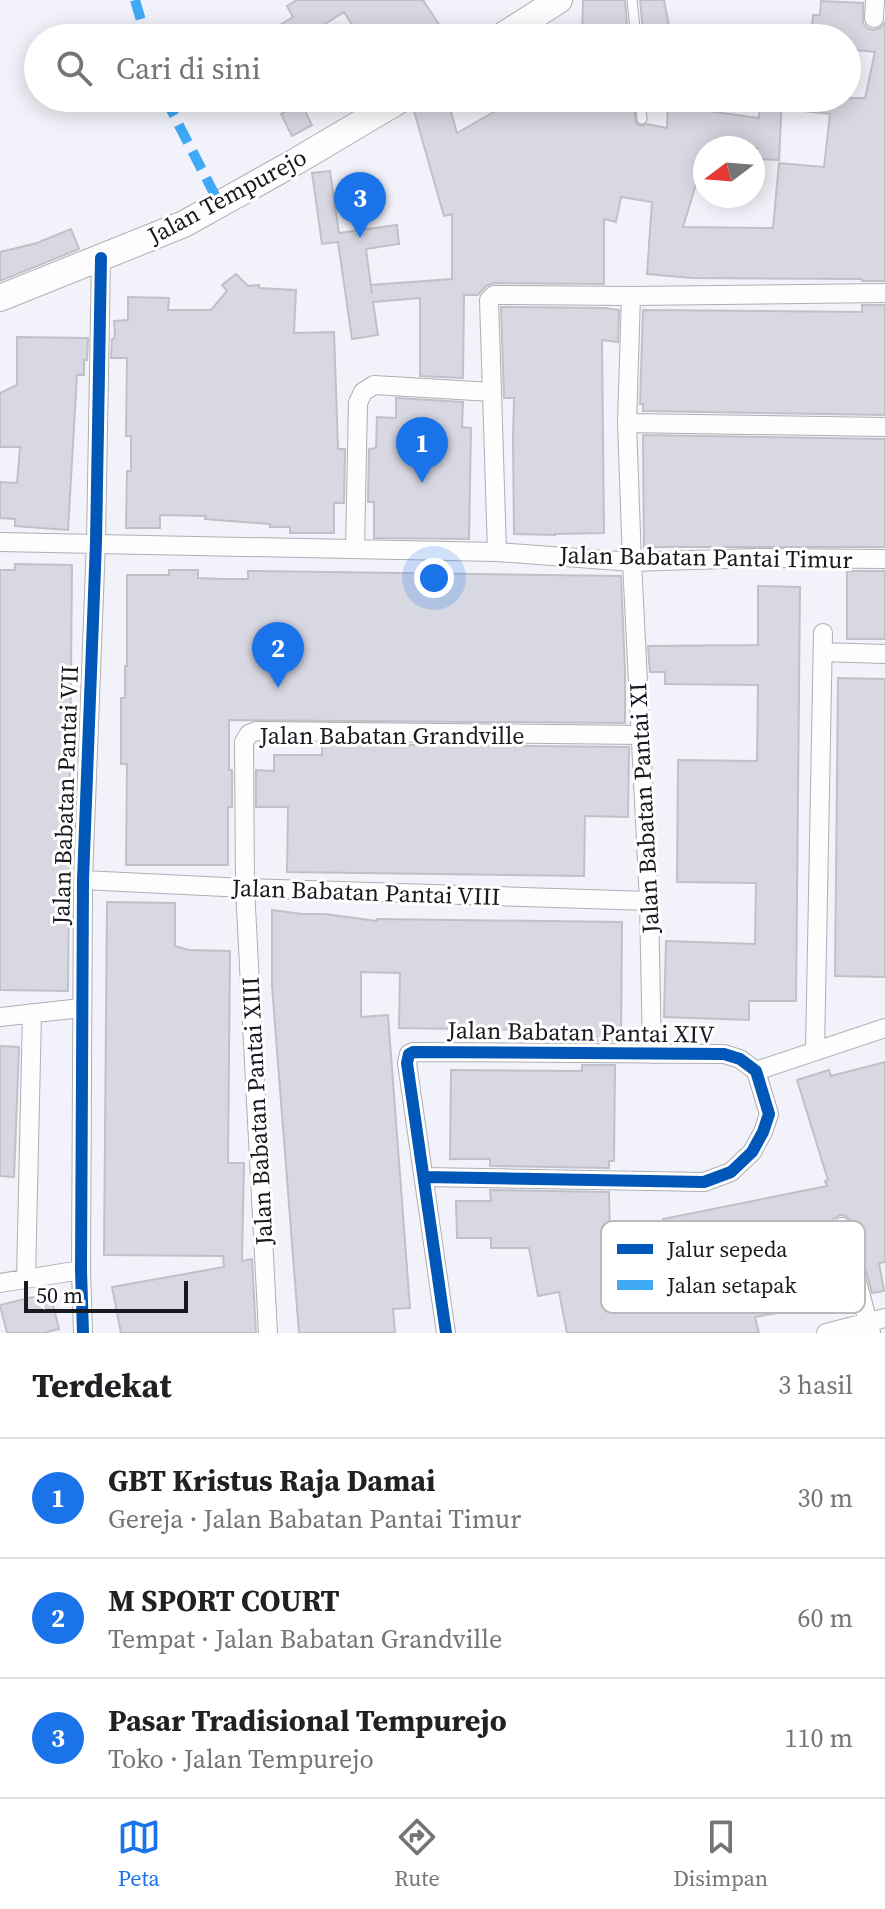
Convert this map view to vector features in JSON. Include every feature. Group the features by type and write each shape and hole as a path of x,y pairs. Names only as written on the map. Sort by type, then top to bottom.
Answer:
{"main road":[{"path":"521,24 559,0"},
{"name":"Jalan Tempurejo","path":"0,298 184,224 379,112"}],"street":[{"name":"Jalan Babatan Pantai VII","path":"83,1333 83,880 96,542 101,258"},
{"path":"497,552 489,300 494,295 885,293"},
{"name":"Jalan Babatan Pantai XI","path":"631,296 627,423 649,901 652,1054"},
{"path":"355,549 358,403 363,392 374,385 492,392"},
{"path":"627,423 885,427"},
{"name":"Jalan Babatan Pantai Timur","path":"0,542 497,552 632,562 754,558 885,559"},
{"path":"815,1051 823,642 885,654"},
{"name":"Jalan Babatan Grandville","path":"245,888 244,742 249,734 256,731 642,735"},
{"name":"Jalan Babatan Pantai VIII","path":"83,880 649,901"},
{"name":"Jalan Babatan Pantai XIII","path":"245,888 268,1333"},
{"path":"0,1017 81,1008"},
{"path":"26,1279 32,1013"},
{"path":"446,1333 424,1177 704,1182 731,1172 752,1152 763,1132 769,1114 756,1071 885,1028"},
{"name":"Jalan Babatan Pantai XIV","path":"424,1177 407,1063 409,1054 413,1052 724,1054 740,1059 756,1071"},
{"path":"0,1283 81,1270"},
{"path":"826,1333 875,1325 865,1295"}],"lane":[{"path":"632,0 635,24"},
{"path":"641,112 642,119"}],"building":[{"path":"297,0 423,0 439,24 351,24 344,12 325,24 282,24 293,17 287,6"},
{"path":"583,0 625,0 627,24 582,24"},
{"path":"640,0 664,0 669,24 642,24"},
{"path":"821,1 863,3 863,23 867,28 880,28 885,22 885,281 693,278 647,274 652,202 621,197 616,222 604,219 604,284 494,283 478,295 464,295 463,378 420,376 420,298 373,302 378,335 352,339 338,242 322,244 312,173 330,171 339,233 397,225 399,244 366,249 372,294 371,285 452,279 452,214 444,216 414,112 451,112 457,133 494,112 635,112 636,124 667,128 668,112 715,112 759,118 759,112 781,112 779,160 765,159 765,136 693,136 693,194 683,227 773,228 779,163 824,167 830,114 813,112 861,112 861,98 865,98 875,52 861,50 861,24 812,24 813,15 820,15"},
{"path":"306,112 312,125 292,136 281,114"},
{"path":"71,229 79,249 0,281 0,252 37,243"},
{"path":"236,274 248,286 296,290 294,333 334,332 338,449 345,449 344,503 334,503 334,533 290,533 290,527 205,519 206,516 160,515 160,528 126,528 127,471 131,471 131,436 126,436 127,358 111,358 114,321 128,320 128,297 169,298 168,310 211,310 227,291 222,285"},
{"path":"862,305 885,305 885,415 643,411 643,404 640,404 643,310 862,312"},
{"path":"501,307 619,310 618,342 602,340 604,533 514,534 514,398 504,398"},
{"path":"17,337 88,338 84,375 77,375 68,530 15,526 15,519 0,518 0,482 17,483 20,447 0,447 0,393 17,385"},
{"path":"396,398 463,402 462,427 471,428 469,539 374,538 374,502 368,502 369,449 376,448 377,417 396,418"},
{"path":"643,435 885,439 885,547 644,547"},
{"path":"15,564 72,565 68,991 0,990 0,570 15,570"},
{"path":"169,570 198,570 198,578 222,579 248,579 248,571 621,576 625,723 229,720 232,807 228,807 228,865 126,865 127,764 121,764 121,698 125,698 127,666 127,575 169,575"},
{"path":"847,571 885,571 885,639 847,639"},
{"path":"758,586 800,587 796,1001 749,1001 749,1020 664,1017 666,941 755,944 756,883 677,882 678,760 757,761 758,685 665,684 665,672 650,672 648,646 758,645"},
{"path":"838,678 885,679 885,977 835,976"},
{"path":"322,744 629,747 628,817 585,816 584,876 287,872 288,807 256,807 256,770 274,771 274,755 322,755"},
{"path":"107,902 175,903 175,946 189,950 230,951 228,1163 244,1163 242,1261 252,1259 256,1333 121,1333 112,1287 224,1267 223,1256 104,1255"},
{"path":"272,910 377,921 622,922 621,1041 583,1041 583,1031 399,1028 400,973 361,972 361,1017 388,1015 410,1308 393,1309 395,1333 299,1333 272,986"},
{"path":"0,1046 19,1047 14,1177 0,1176"},
{"path":"885,1062 885,1262 879,1263 884,1291 872,1293 865,1267 865,1221 851,1221 840,1215 832,1221 663,1221 827,1186 825,1181 828,1180 797,1080 829,1070 831,1076"},
{"path":"582,1065 615,1065 614,1161 609,1161 609,1168 490,1166 490,1159 450,1159 451,1070 582,1071"},
{"path":"490,1190 609,1192 610,1221 601,1221 601,1313 777,1313 755,1317 759,1333 567,1333 559,1292 538,1296 529,1248 491,1248 491,1238 457,1238 456,1201 491,1201"},
{"path":"50,1293 59,1329 43,1333 7,1333 0,1305"}],"marked path":[{"path":"135,0 142,24"},
{"path":"172,112 220,205"}],"cycle path":[{"path":"83,1333 83,880 96,542 101,258"},
{"path":"424,1177 704,1182 731,1172 752,1152 769,1114 756,1071 740,1059 724,1054 409,1054 407,1063 446,1333"}],"place":[{"name":"Pasar Tradisional Tempurejo","path":"360,238"},
{"name":"GBT Kristus Raja Damai","path":"422,483"},
{"name":"M SPORT COURT","path":"278,688"}]}
